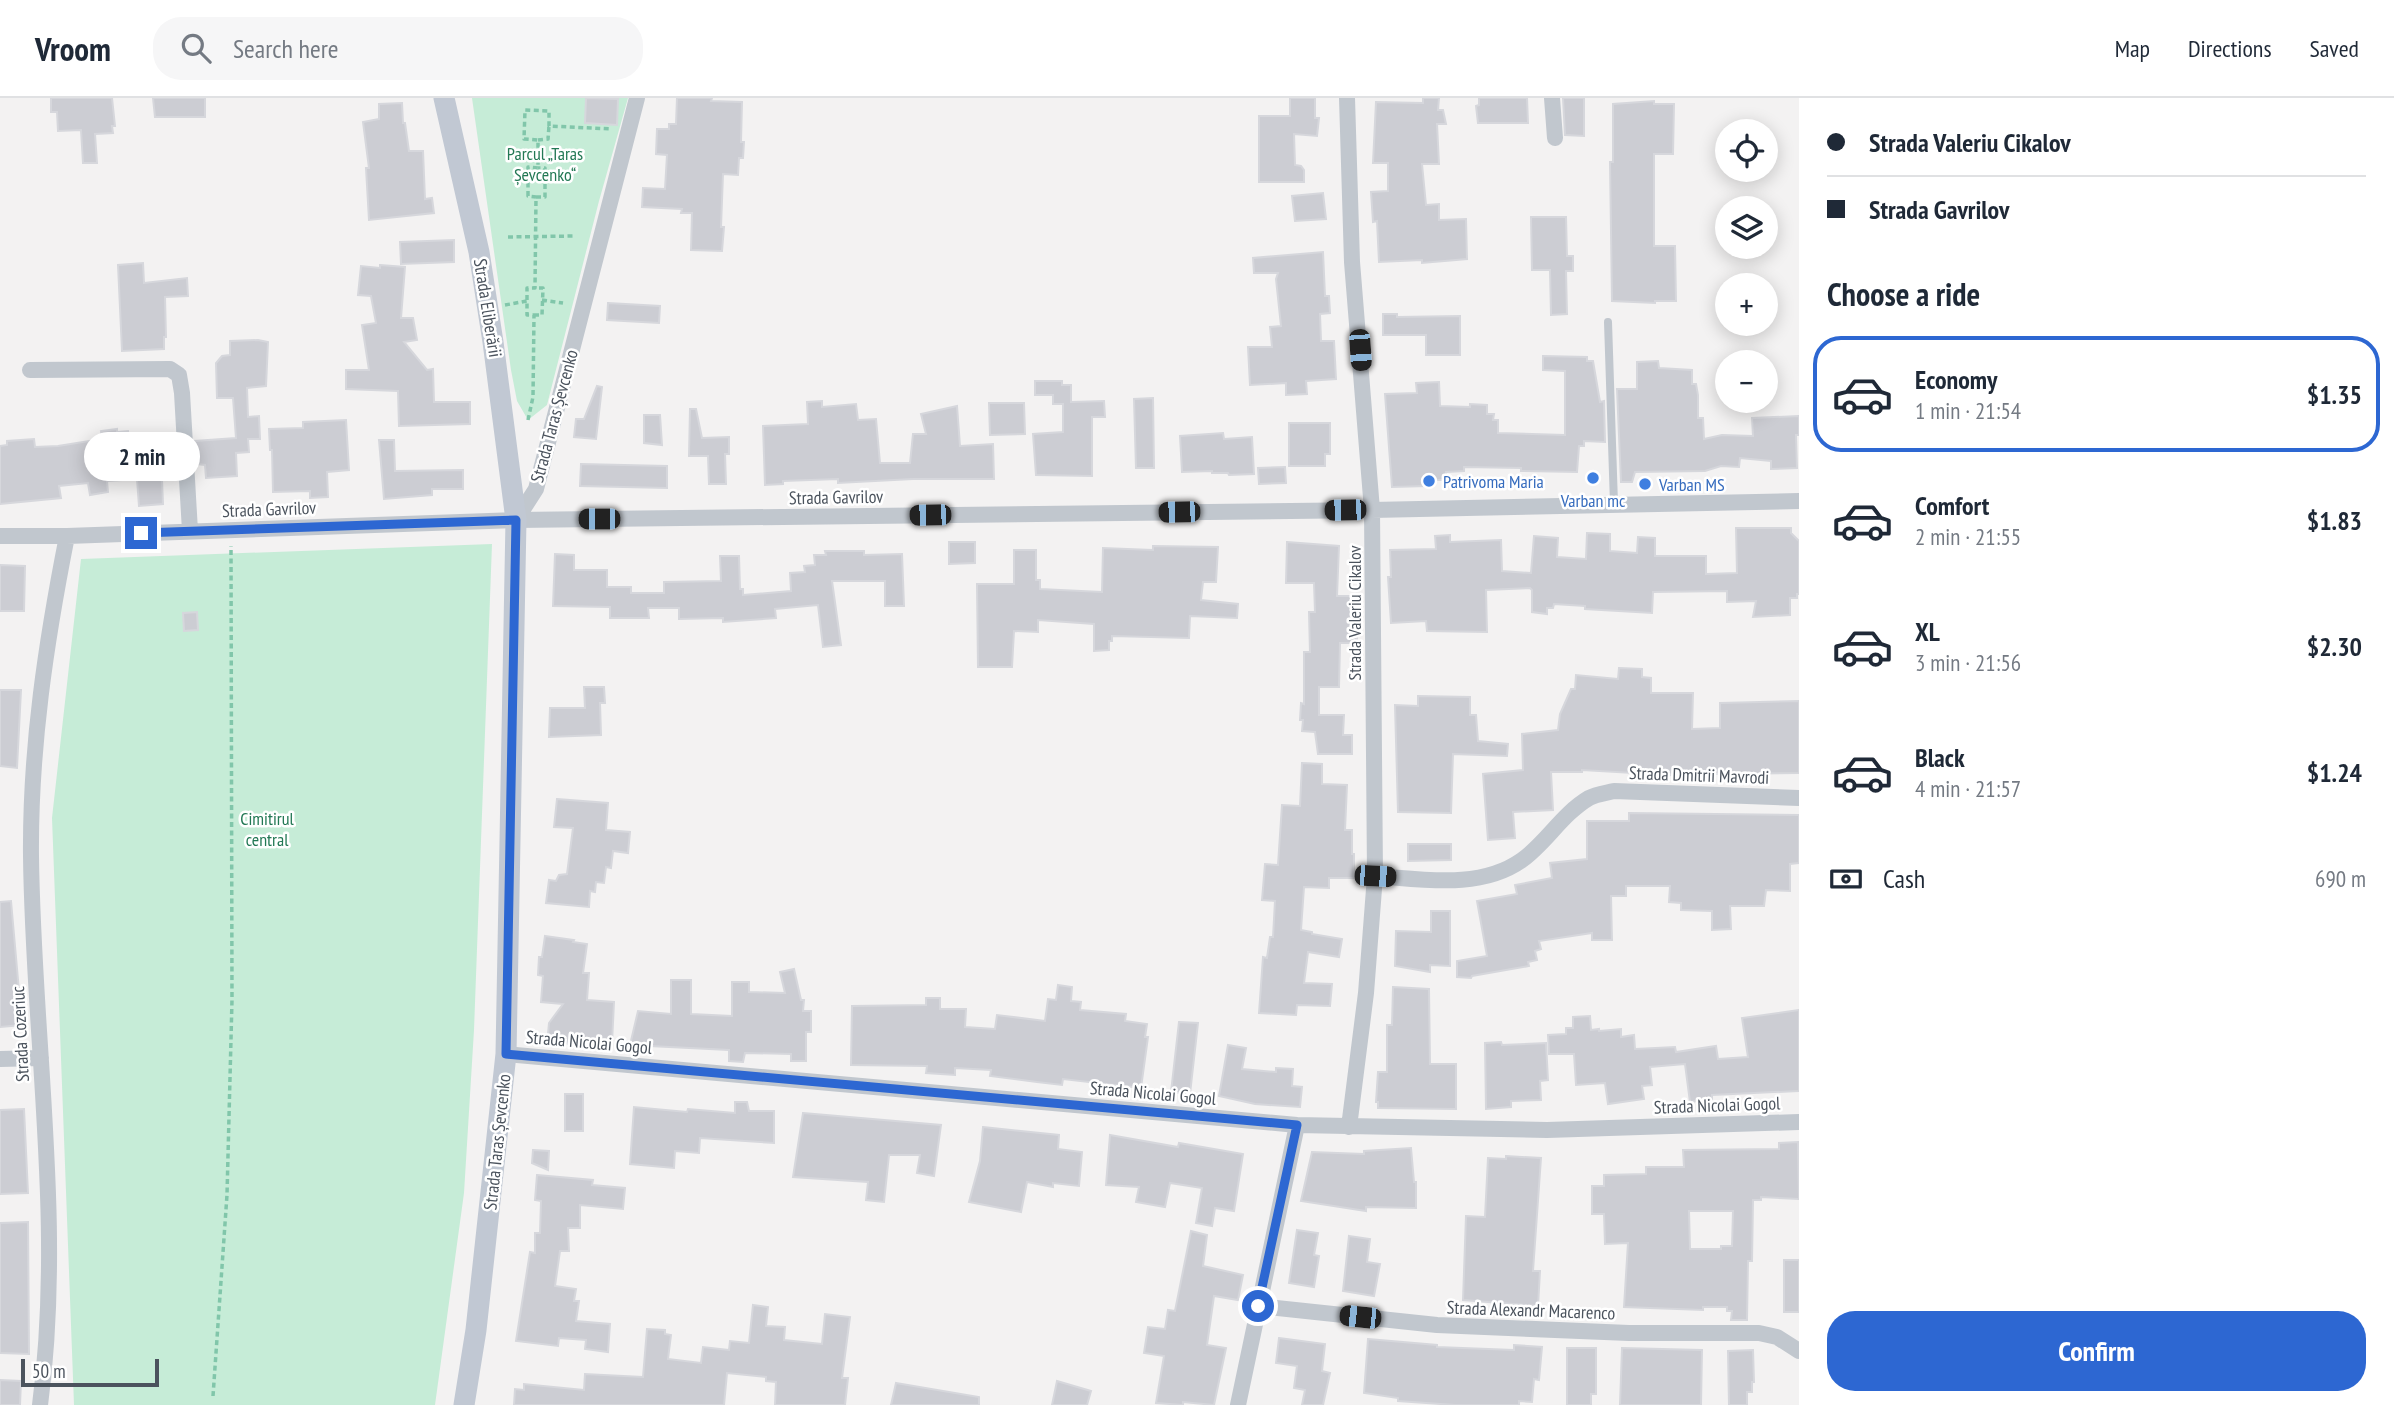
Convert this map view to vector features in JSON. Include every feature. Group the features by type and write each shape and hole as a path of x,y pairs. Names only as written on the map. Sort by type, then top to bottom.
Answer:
{"main road":[{"name":"Strada Eliberării","path":"444,98 479,252 516,520"},
{"name":"Strada Taras Șevcenko","path":"464,1405 475,1331 506,1054 516,520"}],"street":[{"name":"Strada Taras Șevcenko","path":"516,520 536,489 637,98"},
{"name":"Strada Valeriu Cikalov","path":"1348,98 1352,262 1372,510 1375,876 1365,1004 1349,1127"},
{"path":"1552,98 1555,138"},
{"path":"30,370 170,369 178,375 182,393 190,531"},
{"name":"Strada Gavrilov","path":"0,536 67,537 516,520 1372,510 1799,501"},
{"name":"Strada Cozeriuc","path":"40,1405 50,1296 48,1183 33,916 32,804 38,708 48,634 67,537"},
{"name":"Strada Dmitrii Mavrodi","path":"1375,876 1436,880 1492,875 1522,861 1576,807 1591,796 1614,791 1799,798"},
{"name":"Strada Nicolai Gogol","path":"506,1054 1297,1125 1547,1130 1799,1122"},
{"path":"0,1059 41,1058"},
{"path":"1238,1405 1297,1125"},
{"name":"Strada Alexandr Macarenco","path":"1258,1306 1437,1325 1629,1333 1759,1333 1777,1337 1799,1351"}],"lane":[{"path":"1608,322 1614,504"}],"path":[{"path":"525,110 549,111 548,139 538,140 524,139 525,110"},
{"path":"549,126 628,130"},
{"path":"538,140 538,168"},
{"path":"528,167 545,168 545,197 536,197 528,196 528,167"},
{"path":"535,288 536,197"},
{"path":"508,237 575,236"},
{"path":"527,288 543,288 542,300 542,315 527,315 527,288"},
{"path":"542,300 563,303"},
{"path":"500,305 527,301"},
{"path":"528,420 533,397 534,315"},
{"path":"213,1396 227,1195 232,1000 231,530"}],"green space":[{"name":"Parcul „Taras Șevcenko“","path":"472,98 628,98 547,405 528,420 517,401 511,370"},
{"name":"Cimitirul central","path":"492,544 474,1030 464,1193 435,1405 74,1405 52,818 81,559"}],"building":[{"path":"51,98 112,98 115,126 112,126 113,133 95,134 97,163 83,163 81,130 58,131 57,112 51,112"},
{"path":"153,98 205,98 205,117 155,117"},
{"path":"586,98 618,99 617,125 585,123"},
{"path":"677,98 712,98 711,101 742,102 743,158 739,158 738,175 723,174 722,251 691,250 692,213 681,213 682,209 642,207 643,188 665,189 667,155 656,154 657,129 669,129 669,124 676,124"},
{"path":"1290,98 1315,98 1315,118 1319,118 1317,136 1294,134 1295,165 1304,170 1304,182 1259,182 1259,116 1290,116"},
{"path":"1423,98 1439,98 1438,110 1443,110 1446,124 1437,124 1439,164 1422,164 1426,205 1439,204 1439,220 1466,219 1467,259 1422,263 1422,260 1379,262 1377,221 1373,222 1371,192 1388,191 1388,163 1373,163 1376,102 1423,103"},
{"path":"1479,98 1527,98 1528,123 1478,123 1476,106 1479,105"},
{"path":"1563,98 1584,98 1584,136 1565,135"},
{"path":"1654,101 1654,104 1674,104 1673,154 1654,154 1654,246 1675,246 1676,301 1612,301 1610,162 1613,162 1613,104"},
{"path":"402,103 409,151 423,151 425,199 432,198 434,213 369,220 366,168 369,168 363,122 379,119 379,104"},
{"path":"1323,193 1326,219 1295,221 1292,196"},
{"path":"1531,217 1566,217 1567,256 1573,256 1573,271 1566,271 1567,314 1551,315 1550,270 1532,270"},
{"path":"454,240 454,262 401,264 400,242"},
{"path":"1323,252 1325,296 1329,296 1330,313 1320,314 1321,341 1334,341 1336,379 1306,381 1307,394 1286,395 1286,383 1250,385 1248,347 1272,347 1270,327 1281,326 1276,279 1278,273 1254,273 1253,258"},
{"path":"143,263 144,283 187,278 188,296 165,297 164,349 122,351 118,265"},
{"path":"380,265 405,267 401,318 413,318 417,340 404,342 427,370 433,369 434,402 470,402 470,424 399,426 398,391 346,389 346,370 369,370 362,325 376,323 371,296 358,295 361,266 380,268"},
{"path":"608,303 660,306 659,323 607,320"},
{"path":"1383,314 1397,314 1397,317 1460,316 1460,355 1426,355 1426,335 1383,335"},
{"path":"230,341 268,342 266,386 247,388 248,417 259,416 260,439 248,439 249,452 236,453 237,476 206,478 205,465 197,464 195,441 236,438 233,398 217,398 216,363 222,356 230,355"},
{"path":"1543,356 1587,357 1587,361 1593,361 1600,402 1604,401 1605,442 1584,441 1584,446 1579,446 1577,472 1464,467 1464,471 1446,472 1446,480 1427,480 1427,486 1392,487 1385,394 1417,393 1416,383 1439,382 1440,406 1487,405 1487,414 1494,414 1493,420 1498,420 1498,433 1565,435 1565,371 1543,370"},
{"path":"1658,361 1659,368 1692,370 1692,384 1696,384 1698,395 1698,418 1703,418 1704,439 1722,435 1753,436 1752,418 1799,416 1799,435 1796,435 1797,468 1771,469 1771,461 1740,458 1739,467 1721,466 1705,471 1635,472 1632,482 1621,482 1617,389 1637,389 1637,362"},
{"path":"1035,381 1062,381 1062,385 1071,385 1071,402 1104,401 1105,417 1092,417 1092,476 1036,475 1033,434 1063,432 1063,404 1053,404 1053,395 1035,395"},
{"path":"597,386 602,387 596,439 574,437 576,419 584,419"},
{"path":"1153,398 1154,468 1136,468 1134,399"},
{"path":"822,401 822,407 856,404 858,420 876,419 880,463 910,463 913,434 926,434 921,414 957,406 960,446 993,444 994,479 838,483 838,479 783,481 783,484 765,485 763,426 808,424 807,402"},
{"path":"989,403 1024,403 1025,434 990,435"},
{"path":"690,409 696,409 702,438 729,437 729,454 725,454 726,484 709,484 708,456 689,456"},
{"path":"644,415 660,415 662,445 644,443"},
{"path":"346,420 349,470 327,472 328,497 310,498 310,491 273,492 269,429 303,428 303,422"},
{"path":"1289,423 1330,423 1330,454 1325,454 1325,466 1289,466"},
{"path":"117,429 117,432 128,431 130,449 140,448 140,458 161,456 163,504 139,506 137,479 107,481 108,492 90,495 88,483 59,486 61,498 0,504 0,446 7,445 7,441 34,439 35,447 58,446 102,439 101,431"},
{"path":"1223,433 1224,439 1252,437 1254,474 1182,472 1180,436"},
{"path":"379,440 394,440 395,471 463,470 463,489 432,489 432,495 384,499"},
{"path":"581,464 667,466 667,488 580,486"},
{"path":"1285,467 1286,483 1259,484 1258,468"},
{"path":"1736,528 1791,528 1791,533 1799,541 1799,594 1797,598 1790,598 1790,615 1753,617 1756,601 1727,602 1727,591 1653,592 1652,613 1585,609 1585,606 1554,604 1553,608 1547,608 1547,614 1532,612 1530,588 1486,590 1487,632 1427,631 1426,621 1391,623 1388,577 1391,577 1390,550 1436,549 1435,536 1450,535 1450,542 1501,540 1502,571 1531,573 1534,536 1558,538 1557,557 1586,559 1587,533 1610,534 1610,551 1637,553 1638,537 1655,538 1655,556 1706,556 1706,574 1737,573"},
{"path":"949,542 975,542 975,563 949,564"},
{"path":"1287,542 1339,546 1337,596 1357,596 1357,643 1340,643 1339,687 1319,687 1319,715 1344,715 1343,735 1352,735 1352,754 1318,754 1315,732 1302,731 1303,720 1300,720 1301,703 1304,704 1304,652 1310,652 1309,612 1315,612 1314,583 1286,583"},
{"path":"1153,546 1218,547 1216,582 1203,582 1201,600 1238,604 1237,618 1190,616 1189,638 1112,636 1109,650 1094,651 1094,624 1038,620 1038,632 1014,631 1012,667 978,667 977,584 1014,584 1014,550 1036,550 1036,580 1040,580 1040,589 1102,592 1103,548 1153,550"},
{"path":"825,551 864,551 864,555 902,554 904,606 885,606 885,581 832,581 841,645 823,647 818,605 775,609 776,618 723,622 723,618 679,619 679,608 648,608 649,618 610,618 610,607 553,606 555,554 574,555 574,570 607,570 607,587 631,587 631,593 664,593 664,582 721,581 720,556 739,556 740,589 743,589 743,595 791,591 790,573 805,572 804,566 815,565 814,555 826,555"},
{"path":"0,565 25,566 24,611 0,611"},
{"path":"197,612 198,630 184,631 183,613"},
{"path":"1619,668 1642,669 1642,677 1651,678 1651,693 1693,693 1692,729 1720,728 1720,703 1799,701 1799,773 1702,774 1702,777 1582,770 1551,772 1553,810 1513,812 1515,838 1488,840 1483,774 1523,770 1522,734 1558,730 1560,714 1571,689 1575,689 1576,675 1618,679"},
{"path":"584,687 604,687 605,703 600,703 601,735 549,737 550,708 585,708"},
{"path":"0,690 21,690 17,768 0,766"},
{"path":"1418,696 1470,697 1470,715 1476,715 1478,741 1508,744 1507,756 1453,754 1451,813 1398,812 1395,705 1418,706"},
{"path":"1302,763 1322,764 1322,784 1347,785 1345,830 1352,830 1354,878 1329,878 1329,888 1304,887 1301,930 1342,939 1339,957 1308,952 1304,983 1332,984 1330,1006 1297,1005 1296,1015 1259,1013 1263,957 1267,958 1270,937 1273,937 1275,901 1262,900 1265,864 1278,865 1282,805 1300,806"},
{"path":"557,799 608,803 606,830 630,832 628,853 613,851 611,868 606,867 604,883 596,882 595,892 590,891 589,907 546,903 549,880 556,881 559,875 567,874 573,828 554,827"},
{"path":"1629,813 1799,815 1799,863 1790,864 1790,891 1766,890 1764,906 1730,906 1731,929 1712,930 1712,911 1681,910 1681,903 1669,902 1670,886 1626,886 1626,896 1611,896 1612,940 1592,940 1592,933 1539,941 1541,949 1535,951 1537,960 1528,962 1529,966 1471,978 1457,977 1457,961 1487,956 1477,901 1517,894 1515,885 1552,878 1550,863 1587,859 1587,821 1629,821"},
{"path":"1408,844 1451,844 1451,860 1408,861"},
{"path":"11,901 22,1025 0,1027 0,902"},
{"path":"1431,911 1450,911 1450,966 1430,965 1430,972 1395,966 1396,931 1431,932"},
{"path":"545,936 587,944 583,973 589,973 587,1000 614,1002 612,1043 600,1043 600,1046 568,1044 548,1034 549,1023 563,1004 541,1002 543,976 538,975 539,957 542,957"},
{"path":"794,969 801,1000 804,1000 803,1011 811,1011 811,1032 806,1032 806,1061 791,1061 791,1054 745,1053 743,1062 729,1061 729,1050 630,1045 638,1011 671,1014 671,980 691,980 691,1014 732,1016 732,982 749,982 749,992 785,993 780,972"},
{"path":"1058,985 1072,987 1071,1001 1081,1002 1080,1010 1126,1014 1125,1021 1147,1024 1145,1037 1148,1037 1141,1088 1063,1079 1062,1085 1037,1082 990,1076 991,1070 955,1068 955,1075 926,1073 927,1066 851,1065 852,1006 926,1005 926,998 940,998 940,1009 966,1009 965,1027 995,1029 997,1015 1045,1021 1048,999 1056,1000"},
{"path":"1393,987 1429,989 1430,1064 1456,1064 1456,1109 1378,1108 1378,1072 1387,1072 1387,1025 1392,1025"},
{"path":"1799,1010 1799,1091 1712,1095 1712,1099 1690,1102 1685,1064 1650,1067 1652,1085 1642,1086 1644,1099 1608,1104 1605,1083 1576,1085 1574,1054 1549,1054 1548,1035 1566,1034 1566,1028 1573,1028 1573,1017 1590,1016 1591,1030 1621,1029 1621,1037 1634,1035 1635,1049 1675,1047 1676,1052 1716,1046 1718,1059 1748,1057 1742,1018"},
{"path":"1179,1022 1198,1023 1190,1094 1171,1092"},
{"path":"1501,1042 1502,1045 1546,1043 1548,1080 1540,1081 1541,1100 1511,1101 1511,1107 1486,1109 1485,1043"},
{"path":"1228,1045 1246,1048 1242,1069 1276,1072 1276,1068 1293,1069 1292,1086 1302,1087 1300,1107 1255,1104 1219,1096"},
{"path":"565,1094 583,1094 583,1131 565,1131"},
{"path":"735,1102 747,1102 749,1111 774,1111 774,1143 700,1138 699,1153 675,1151 674,1168 630,1164 634,1107 735,1113"},
{"path":"24,1109 28,1193 0,1194 0,1110"},
{"path":"803,1113 941,1125 934,1176 917,1173 920,1155 889,1155 884,1202 866,1200 868,1182 793,1177"},
{"path":"983,1127 1059,1135 1058,1149 1082,1152 1079,1186 1053,1183 1053,1187 1027,1182 1021,1212 969,1202 980,1161"},
{"path":"1110,1135 1178,1147 1179,1143 1243,1154 1234,1211 1215,1208 1212,1226 1196,1223 1202,1188 1170,1183 1165,1207 1136,1202 1139,1187 1106,1185"},
{"path":"1798,1142 1799,1199 1761,1197 1761,1200 1753,1200 1747,1320 1731,1320 1732,1311 1727,1311 1727,1307 1703,1307 1703,1310 1624,1307 1628,1243 1605,1244 1604,1214 1592,1214 1592,1186 1604,1186 1604,1175 1646,1174 1646,1167 1684,1167 1683,1150 1779,1149 1779,1143","holes":["1689,1211 1733,1211 1732,1246 1721,1246 1721,1249 1690,1249"]},
{"path":"1411,1148 1416,1182 1416,1208 1366,1207 1366,1211 1301,1201 1312,1152 1364,1154 1364,1151"},
{"path":"533,1150 549,1151 548,1170 532,1163"},
{"path":"1506,1156 1541,1158 1533,1271 1540,1271 1538,1306 1463,1300 1466,1216 1485,1217 1488,1158 1506,1159"},
{"path":"537,1175 593,1180 592,1185 625,1188 623,1209 580,1205 580,1228 568,1228 569,1251 560,1251 555,1286 576,1289 574,1301 579,1301 576,1321 610,1324 608,1352 585,1349 586,1340 559,1338 558,1346 516,1341 530,1252 535,1253 535,1233 540,1233 541,1201 535,1200"},
{"path":"28,1222 29,1354 0,1353 0,1223"},
{"path":"1297,1230 1318,1233 1314,1255 1319,1256 1314,1287 1289,1283"},
{"path":"1191,1231 1207,1235 1203,1266 1243,1275 1238,1300 1214,1296 1207,1345 1226,1348 1214,1405 1156,1403 1164,1356 1144,1353 1148,1327 1165,1329 1168,1310 1175,1311"},
{"path":"1349,1236 1370,1239 1367,1262 1380,1264 1374,1296 1343,1291"},
{"path":"1784,1260 1799,1260 1799,1312 1784,1312"},
{"path":"753,1305 768,1307 766,1326 785,1327 784,1340 822,1344 825,1314 850,1317 842,1378 848,1378 845,1405 775,1405 776,1382 766,1381 766,1377 727,1373 724,1405 514,1405 515,1389 524,1390 524,1384 584,1390 585,1374 643,1377 647,1329 665,1330 665,1334 671,1335 668,1359 701,1363 703,1347 729,1350 730,1341 749,1343"},
{"path":"1279,1338 1325,1344 1322,1371 1330,1373 1323,1405 1302,1405 1305,1390 1294,1388 1297,1366 1276,1363"},
{"path":"1368,1339 1437,1347 1514,1350 1514,1345 1542,1347 1539,1380 1534,1379 1532,1402 1519,1401 1519,1405 1455,1405 1398,1401 1398,1398 1364,1393"},
{"path":"1567,1348 1596,1348 1596,1394 1591,1394 1591,1405 1567,1405"},
{"path":"1622,1348 1702,1350 1701,1405 1620,1405"},
{"path":"1753,1350 1754,1382 1752,1392 1747,1392 1747,1405 1729,1405 1728,1351"},
{"path":"0,1380 21,1381 20,1405 0,1405"},
{"path":"1057,1381 1091,1391 1087,1405 1052,1405"},
{"path":"896,1383 979,1397 979,1405 891,1405"}],"place":[{"name":"Varban mc","path":"1593,478"},
{"name":"Patrivoma Maria","path":"1429,481"},
{"name":"Varban MS","path":"1645,484"}],"route":[{"path":"141,533 516,520 506,1054 1297,1125 1258,1306"}]}
